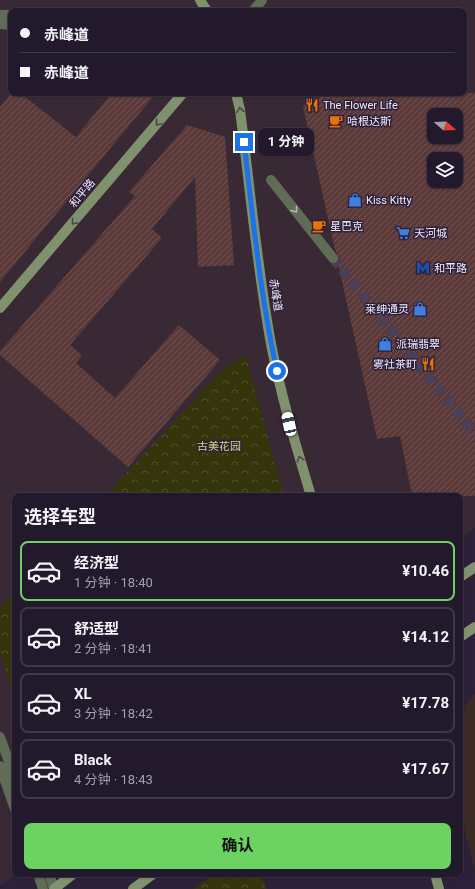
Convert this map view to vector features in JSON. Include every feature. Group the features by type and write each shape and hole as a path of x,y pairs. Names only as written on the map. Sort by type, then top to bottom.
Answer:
{"main road":[{"name":"和平路","path":"0,308 180,96"},
{"name":"赤峰道","path":"237,96 240,110 261,282 272,344 289,424 310,493"},
{"path":"463,575 475,567"},
{"path":"463,635 475,627"},
{"path":"54,889 69,877"},
{"path":"133,889 149,877"},
{"path":"436,877 440,889"}],"street":[{"path":"255,8 262,0"},
{"path":"271,180 333,258"},
{"path":"0,737 12,771"},
{"path":"0,766 12,800"},
{"path":"39,877 43,889"},
{"path":"49,877 54,889"}],"shaded area":[{"path":"0,0 475,0 475,528 463,537 463,493 12,493 12,877 0,886"},
{"path":"475,694 475,870 463,826 463,707"}],"green space":[{"name":"古美花园","path":"246,355 283,493 108,493 223,369"},
{"path":"12,595 12,691 0,652 0,608"},
{"path":"209,877 261,877 267,889 194,889"}],"building":[{"name":"天河城","path":"467,93 475,93 475,496 463,496 463,493 411,493 400,436 377,439 338,263 339,257 335,250 303,106 316,96 467,96"},
{"path":"9,96 24,96 76,137 110,96 154,96 0,282 0,107"},
{"path":"187,125 225,137 234,265 198,267 195,177 152,229 162,238 70,345 82,355 76,363 115,398 179,325 220,360 128,467 0,355 0,351 135,196 129,192"}],"tunnel":[{"path":"333,258 475,434"}],"place":[{"name":"The Flower Life","path":"312,105"},
{"name":"哈根达斯","path":"336,121"},
{"name":"Kiss Kitty","path":"355,200"},
{"name":"星巴克","path":"319,226"},
{"name":"天河城","path":"403,233"},
{"name":"和平路","path":"423,268"},
{"name":"莱绅通灵","path":"420,309"},
{"name":"派瑞翡翠","path":"385,344"},
{"name":"雾社茶町","path":"428,364"}],"route":[{"path":"244,142 261,282 277,371"}]}
